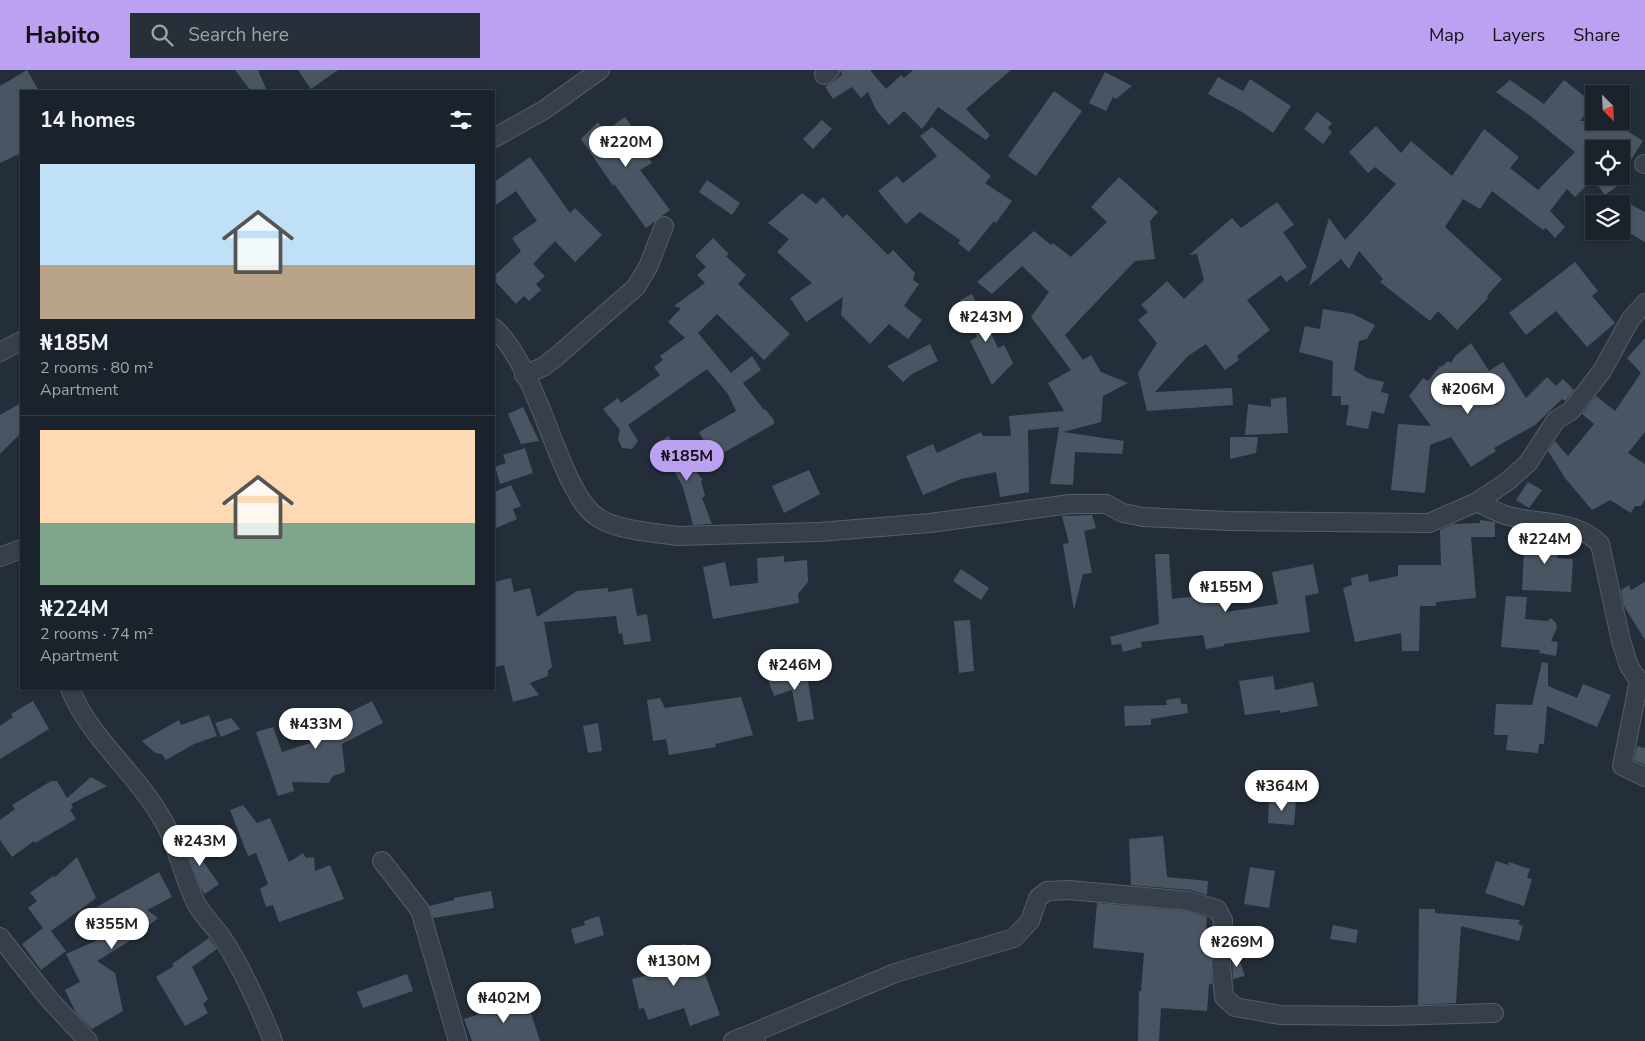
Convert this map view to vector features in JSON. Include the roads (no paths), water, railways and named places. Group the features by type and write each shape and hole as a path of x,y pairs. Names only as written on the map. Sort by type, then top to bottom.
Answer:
{"street":[{"path":"495,137 544,110 600,70"},
{"path":"524,376 556,357 636,287 648,267 664,226"},
{"path":"495,329 513,350 562,464 583,505 600,519 677,536 837,531 930,523 1070,504 1106,504 1123,513 1143,517 1229,521 1429,523 1477,502 1508,482 1528,463 1556,420 1571,411 1597,378 1630,320 1645,304"},
{"path":"0,352 20,342"},
{"path":"1477,502 1507,515 1565,525 1583,532 1600,544 1621,641 1629,666 1639,681 1622,766 1645,777"},
{"path":"0,557 20,549"},
{"path":"71,690 89,722 140,784 164,822 185,879 197,905 221,936 238,965 274,1041"},
{"path":"382,861 420,910 458,1041"},
{"path":"733,1041 755,1037 895,972 1014,938 1030,921 1038,898 1047,891 1069,890 1189,901 1217,909 1223,920 1221,964 1224,997 1235,1008 1280,1015 1390,1016 1494,1013"},
{"path":"0,938 49,1000 88,1041"}]}
